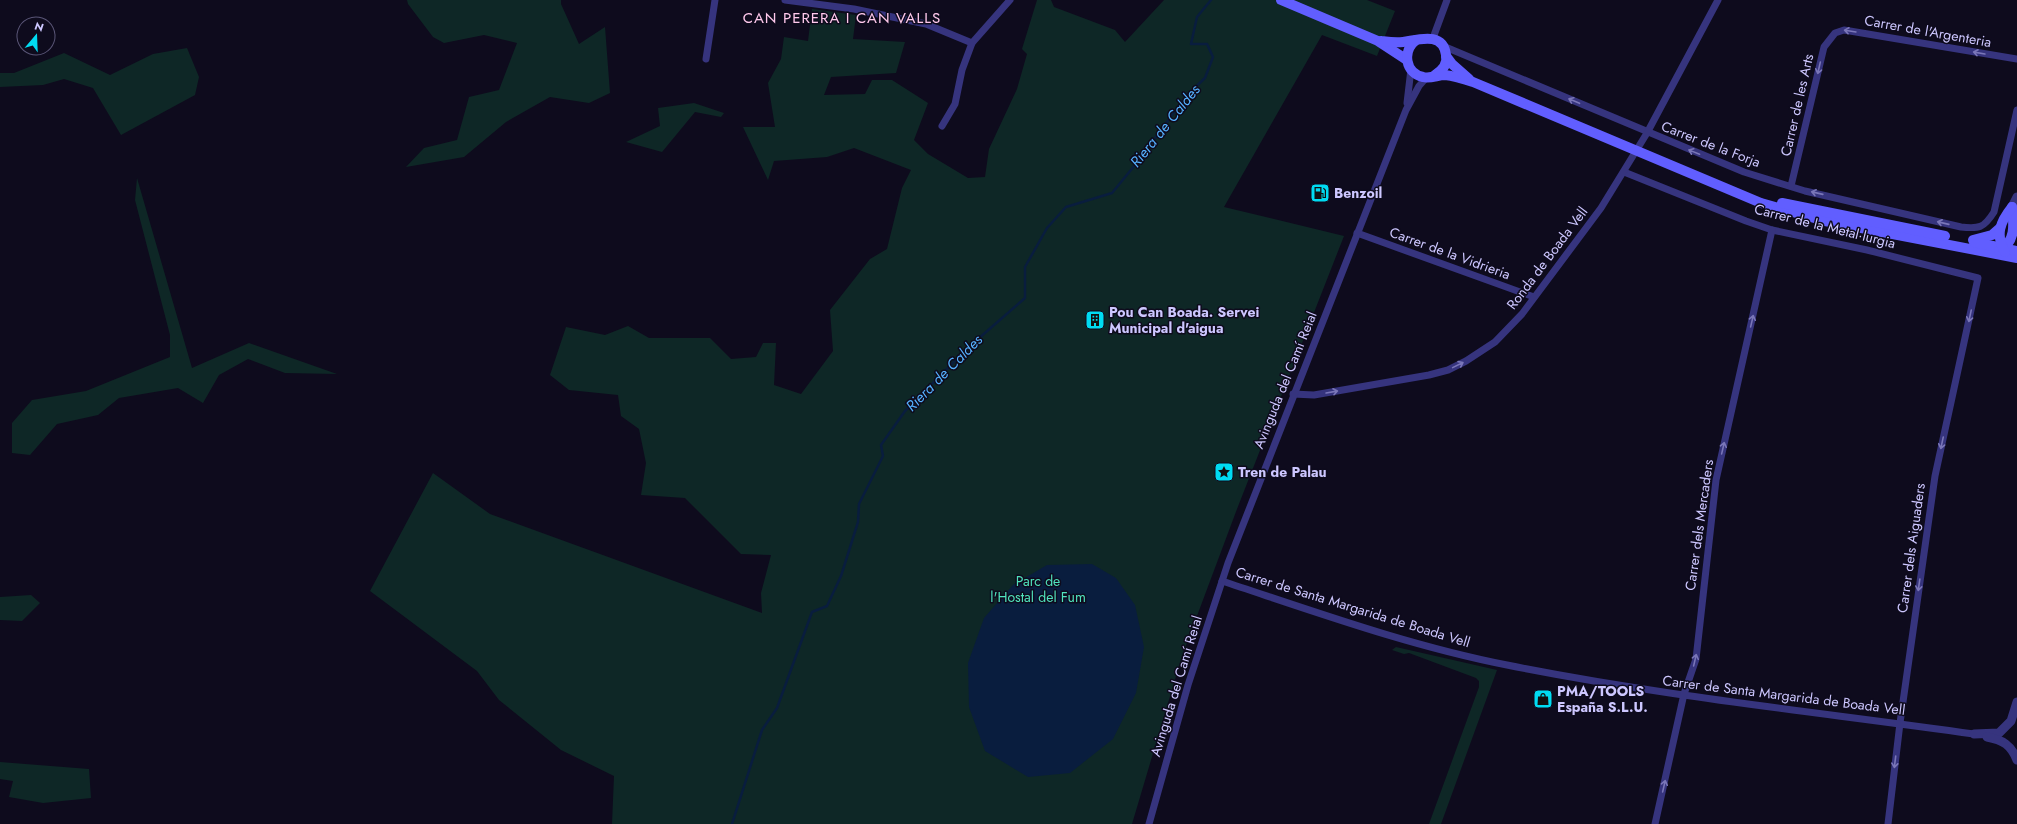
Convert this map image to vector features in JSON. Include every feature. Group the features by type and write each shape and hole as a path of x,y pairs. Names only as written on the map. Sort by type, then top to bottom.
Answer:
{"main road":[{"path":"1281,0 1378,41 1409,64 1416,74 1451,76 1473,82 1659,162 1761,203 1825,221 2017,258"},
{"path":"1378,41 1396,43 1426,37 1433,38 1443,46 1446,56 1445,67 1431,76"},
{"path":"1409,64 1408,51 1416,40"},
{"path":"1446,56 1456,68 1473,82"},
{"path":"1732,191 2017,251"},
{"path":"1969,241 1992,235 2000,228 2012,207"},
{"path":"1992,253 2003,249 2015,234 2012,207"},
{"path":"2000,228 2000,243 2003,249 2005,252 2017,258"}],"street":[{"path":"706,59 715,0"},
{"path":"785,0 854,9 926,24 972,44"},
{"path":"942,126 955,104 962,70 972,44 1010,0"},
{"path":"1433,38 1447,0"},
{"name":"Ronda de Boada Vell","path":"1293,394 1314,395 1406,380 1448,370 1466,361 1495,342 1508,329 1534,297 1601,208 1647,133 1718,0"},
{"name":"Carrer de l'Argenteria","path":"1835,33 1844,30 2017,59"},
{"name":"Carrer de les Arts","path":"1791,186 1824,47 1835,33"},
{"name":"Carrer de la Forja","path":"1443,46 1647,133 1744,172 1791,186 1961,227 1982,226 1987,223 1994,212 2017,110"},
{"name":"Avinguda del Camí Reial","path":"1406,110 1411,77 1409,64"},
{"name":"Avinguda del Camí Reial","path":"1149,824 1188,685 1222,581 1293,394 1406,110 1419,86 1431,76"},
{"name":"Carrer de la Metal·lurgia","path":"1624,172 1772,230 1867,250 1978,278"},
{"path":"2012,207 2017,197"},
{"name":"Carrer dels Mercaders","path":"1655,824 1684,694 1696,659 1716,480 1772,230"},
{"name":"Carrer de la Vidrieria","path":"1357,233 1534,297"},
{"name":"Carrer dels Aiguaders","path":"1888,824 1900,723 1935,476 1978,278"},
{"name":"Carrer de Santa Margarida de Boada Vell","path":"1222,581 1351,623 1505,665 1663,693 1684,694 1974,734"},
{"path":"1974,734 1999,733 2011,721 2017,702"},
{"path":"1974,734 2000,740 2012,749 2017,760"}],"green space":[{"path":"407,0 561,0 561,4 579,44 605,27 610,93 589,103 550,97 506,122 464,157 406,167 424,148 457,140 469,97 499,90 517,43 484,35 444,43 433,37 408,4"},
{"name":"Parc de l'Hostal del Fum","path":"1037,0 1051,0 1054,7 1115,30 1125,42 1164,0 1367,0 1395,11 1377,56 1322,35 1224,207 1344,236 1237,509 1182,656 1132,824 612,824 614,776 561,750 499,700 477,671 370,591 433,473 490,514 762,613 761,593 771,555 741,554 685,498 641,495 646,463 639,429 621,416 618,395 569,390 550,375 566,327 605,335 628,326 649,338 710,338 731,359 756,357 763,343 776,343 774,385 801,394 833,351 830,310 870,259 887,249 902,188 911,170 854,148 827,157 774,161 768,180 743,127 775,127 768,83 781,59 784,37 808,41 812,9 856,15 853,39 905,42 896,73 831,77 824,95 865,94 872,80 892,80 928,103 914,140 928,154 968,178 985,177 989,149 1017,89 1027,54 1022,49"},
{"path":"187,48 199,77 195,95 121,135 93,88 64,79 43,85 0,87 0,73 14,73 64,53 110,75 153,54"},
{"path":"694,103 724,113 721,117 695,112 662,152 626,142 660,126 658,108"},
{"path":"137,178 192,368 249,343 337,374 285,373 248,359 219,375 203,403 178,388 119,398 98,415 57,424 30,455 12,453 12,423 32,400 86,391 170,357 170,335 135,200"},
{"path":"31,595 40,603 22,621 0,620 0,597"},
{"path":"1396,647 1497,670 1441,824 1429,824 1479,687 1479,681 1476,678 1409,653 1404,654 1392,650"},
{"path":"0,762 89,769 91,798 43,803 9,797 13,781 0,779"}],"water":[{"path":"1092,564 1116,578 1135,605 1144,647 1136,693 1113,739 1070,773 1028,777 985,751 969,707 968,663 984,618 1013,585 1047,565"}],"waterway":[{"name":"Riera de Caldes","path":"732,824 762,730 777,708 812,612 827,606 841,576 858,522 859,504 883,456 881,445 905,411 970,346 1025,298 1025,267 1047,228 1066,207 1112,193 1135,165 1187,95 1205,78 1213,57 1207,44 1191,44 1197,17 1211,0"}],"place":[{"name":"Benzoil","path":"1320,193"},
{"name":"Pou Can Boada. Servei Municipal d'aigua","path":"1095,320"},
{"name":"Tren de Palau","path":"1224,472"},
{"name":"PMA/TOOLS España S.L.U.","path":"1543,699"}],"district":[{"name":"CAN PERERA I CAN VALLS","path":"842,18"}]}
